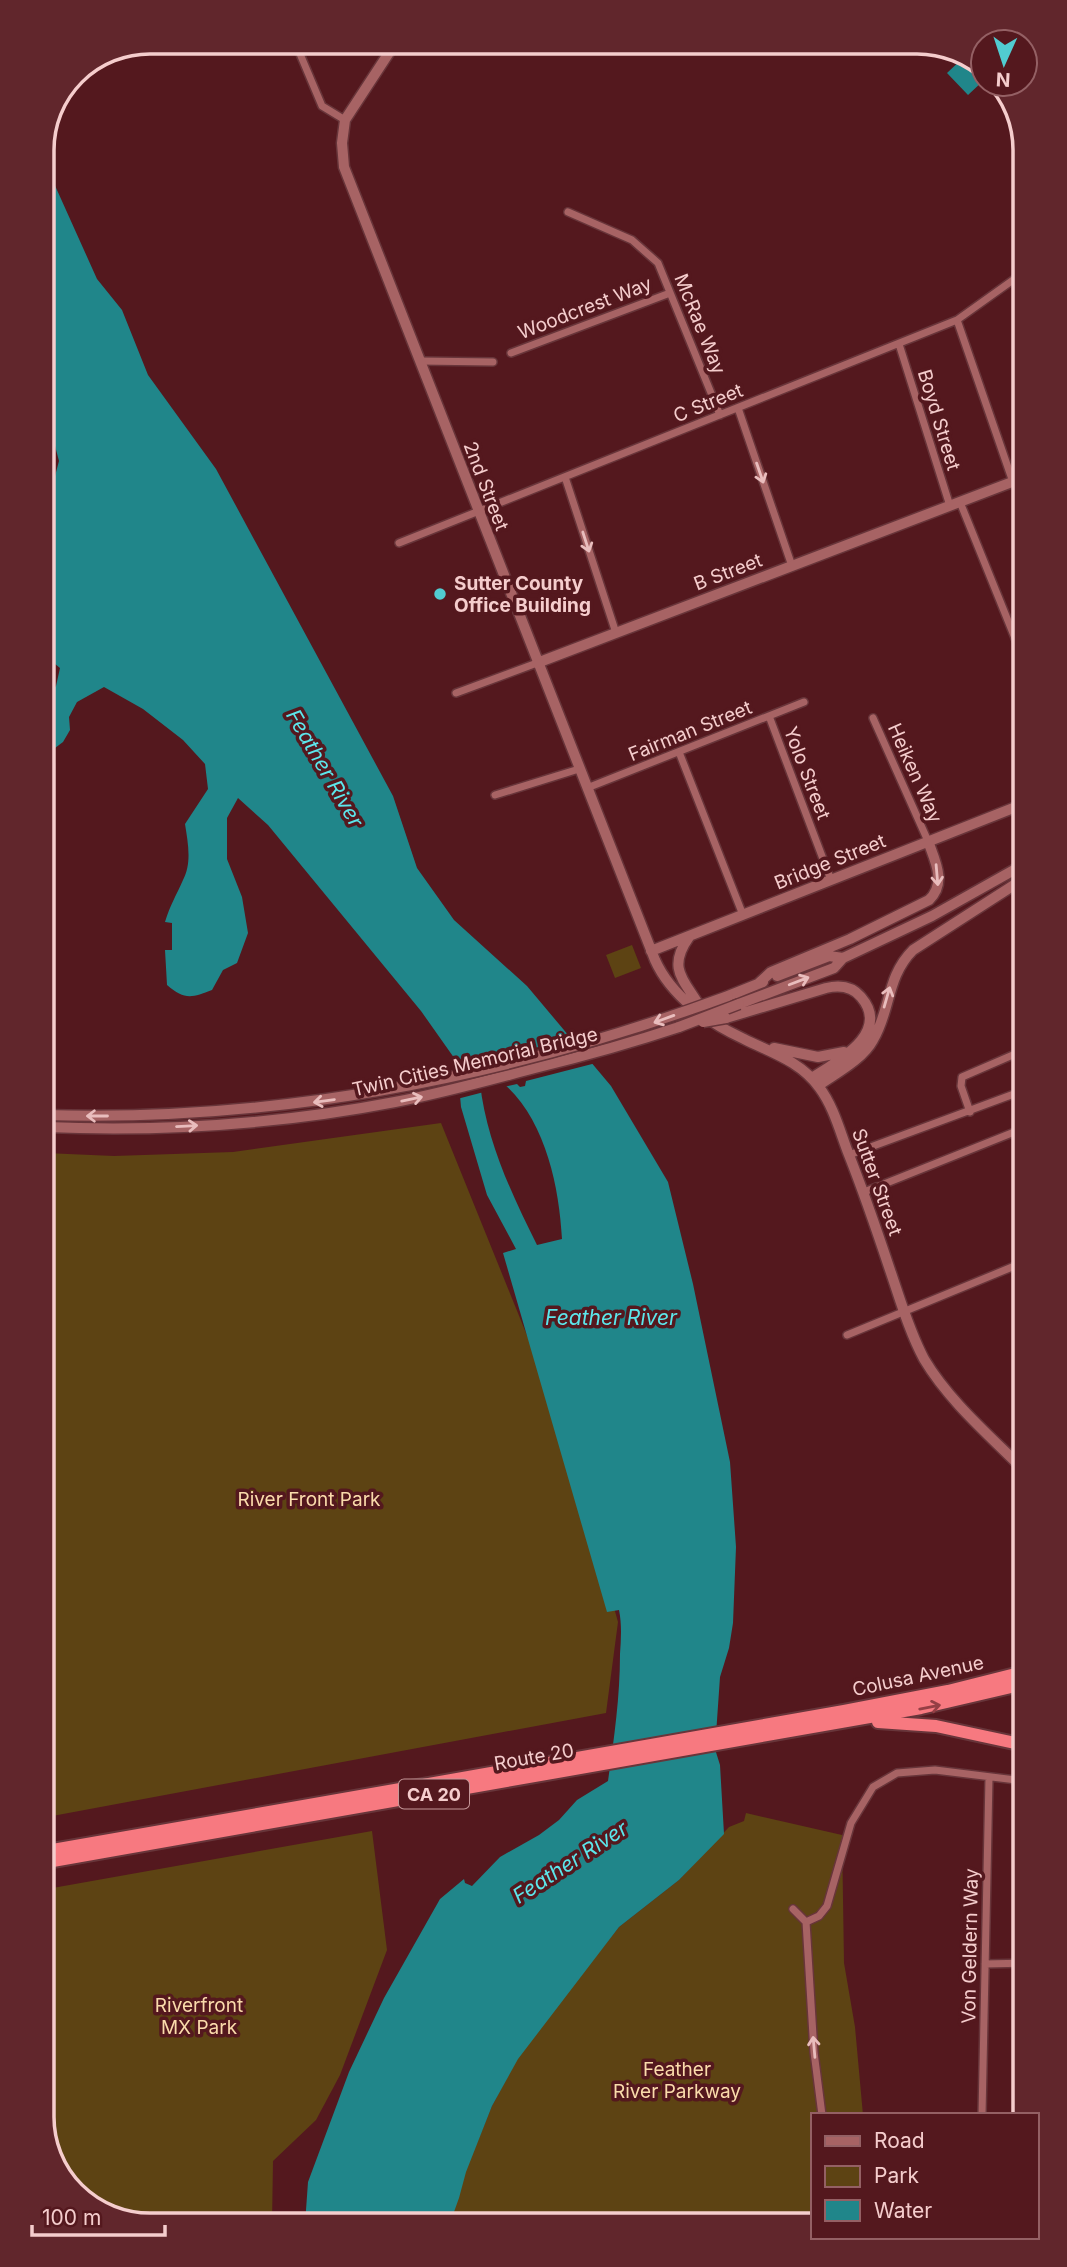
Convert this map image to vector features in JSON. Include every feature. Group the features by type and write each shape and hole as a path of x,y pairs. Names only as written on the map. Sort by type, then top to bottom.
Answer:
{"highway":[{"name":"Colusa Avenue","path":"820,1721 1013,1675"},
{"name":"Colusa Avenue","path":"820,1721 839,1723 961,1701 1013,1687"},
{"name":"Route 20","path":"54,1850 820,1721"},
{"name":"Route 20","path":"54,1861 820,1721"},
{"path":"839,1723 888,1722 936,1726 1013,1743"}],"main road":[{"path":"345,120 388,54"},
{"name":"2nd Street","path":"345,120 342,143 344,167 651,951"},
{"name":"B Street","path":"537,663 1013,481"},
{"name":"Bridge Street","path":"651,951 1013,808"},
{"path":"758,984 771,972 850,939 929,900 936,891 939,876 928,841"},
{"path":"758,984 829,956 843,958 942,911 1013,871"},
{"path":"815,1082 858,1057 871,1044 894,977 909,953 1013,886"},
{"path":"689,936 680,953 679,973 683,984 695,995 704,1015"},
{"name":"Sutter Street","path":"651,951 660,972 673,989 704,1015 729,1031 785,1057 815,1082 834,1113 904,1312 924,1358 947,1391 1013,1459"},
{"name":"Twin Cities Memorial Bridge","path":"54,1127 194,1126 341,1111 448,1091 622,1046 679,1027 834,968 843,958"},
{"name":"Twin Cities Memorial Bridge","path":"54,1115 218,1112 377,1093 446,1079 626,1032 758,984"},
{"path":"679,1027 749,1012 826,988 848,988 856,992 864,1002 869,1018 867,1031 863,1040 847,1056 815,1082"},
{"path":"759,1045 818,1057 851,1051"}],"street":[{"path":"300,54 322,106 345,120"},
{"name":"McRae Way","path":"568,212 632,240 658,263 720,415"},
{"name":"C Street","path":"399,543 957,320 1013,280"},
{"name":"Woodcrest Way","path":"511,353 670,293"},
{"name":"B Street","path":"957,320 1013,472"},
{"name":"Boyd Street","path":"899,344 955,504 1013,635"},
{"path":"420,361 493,362"},
{"path":"738,408 792,566"},
{"path":"565,477 616,633"},
{"name":"B Street","path":"456,694 537,663"},
{"name":"Fairman Street","path":"587,788 804,702"},
{"name":"Yolo Street","path":"769,716 831,880"},
{"name":"Heiken Way","path":"873,718 928,841"},
{"path":"679,752 743,915"},
{"path":"495,795 579,769"},
{"path":"970,1112 961,1086 962,1077 1013,1055"},
{"path":"849,1155 1013,1095"},
{"path":"864,1192 1013,1133"},
{"path":"848,1335 1013,1267"},
{"path":"806,1922 818,1916 827,1906 851,1823 873,1787 897,1773 934,1770 1013,1780"},
{"name":"Von Geldern Way","path":"982,2113 989,1778"},
{"path":"793,1909 806,1922 814,2052 822,2113"},
{"path":"985,1964 1013,1963"}],"green space":[{"path":"632,945 641,968 615,978 606,955"},
{"name":"River Front Park","path":"441,1123 562,1422 618,1622 606,1713 54,1816 54,1153 114,1156 233,1152"},
{"name":"Feather River Parkway","path":"746,1813 842,1835 844,1963 855,2027 863,2113 811,2113 811,2213 453,2213 465,2172 492,2106 517,2059 542,2024 619,1927 679,1880 729,1827 744,1821"},
{"name":"Riverfront MX Park","path":"372,1831 387,1950 340,2075 316,2120 273,2161 272,2213 131,2211 108,2203 92,2193 70,2170 59,2148 54,2117 54,1888"}],"water":[{"path":"957,63 969,70 968,95 947,73"},
{"name":"Feather River","path":"54,183 97,279 122,310 148,375 216,469 393,796 417,868 454,920 527,986 611,1086 668,1182 693,1284 730,1462 736,1547 733,1623 720,1677 715,1749 720,1765 724,1834 679,1880 619,1927 518,2059 492,2106 466,2172 454,2213 306,2213 308,2182 349,2072 384,1998 440,1899 464,1879 465,1883 472,1886 500,1857 539,1835 559,1820 577,1800 608,1781 619,1686 619,1610 607,1612 503,1253 516,1249 487,1195 461,1107 457,1062 421,1011 268,825 238,798 227,818 227,859 242,897 248,933 237,963 223,970 212,990 199,995 183,995 167,985 165,950 172,950 172,923 165,922 188,867 185,824 208,789 205,764 183,740 143,709 104,687 77,702 69,717 70,730 54,750 54,689 60,668 54,663 54,476 59,461 54,442","holes":["494,1076 511,1090 536,1127 552,1171 562,1239 537,1245 494,1146 480,1083"]}],"pier":[{"path":"575,1038 596,1063 526,1081 525,1086 520,1087 517,1084 504,1087 492,1079 483,1084 484,1092 457,1099 454,1068"}],"place":[{"name":"Sutter County Office Building","path":"440,594"}]}
